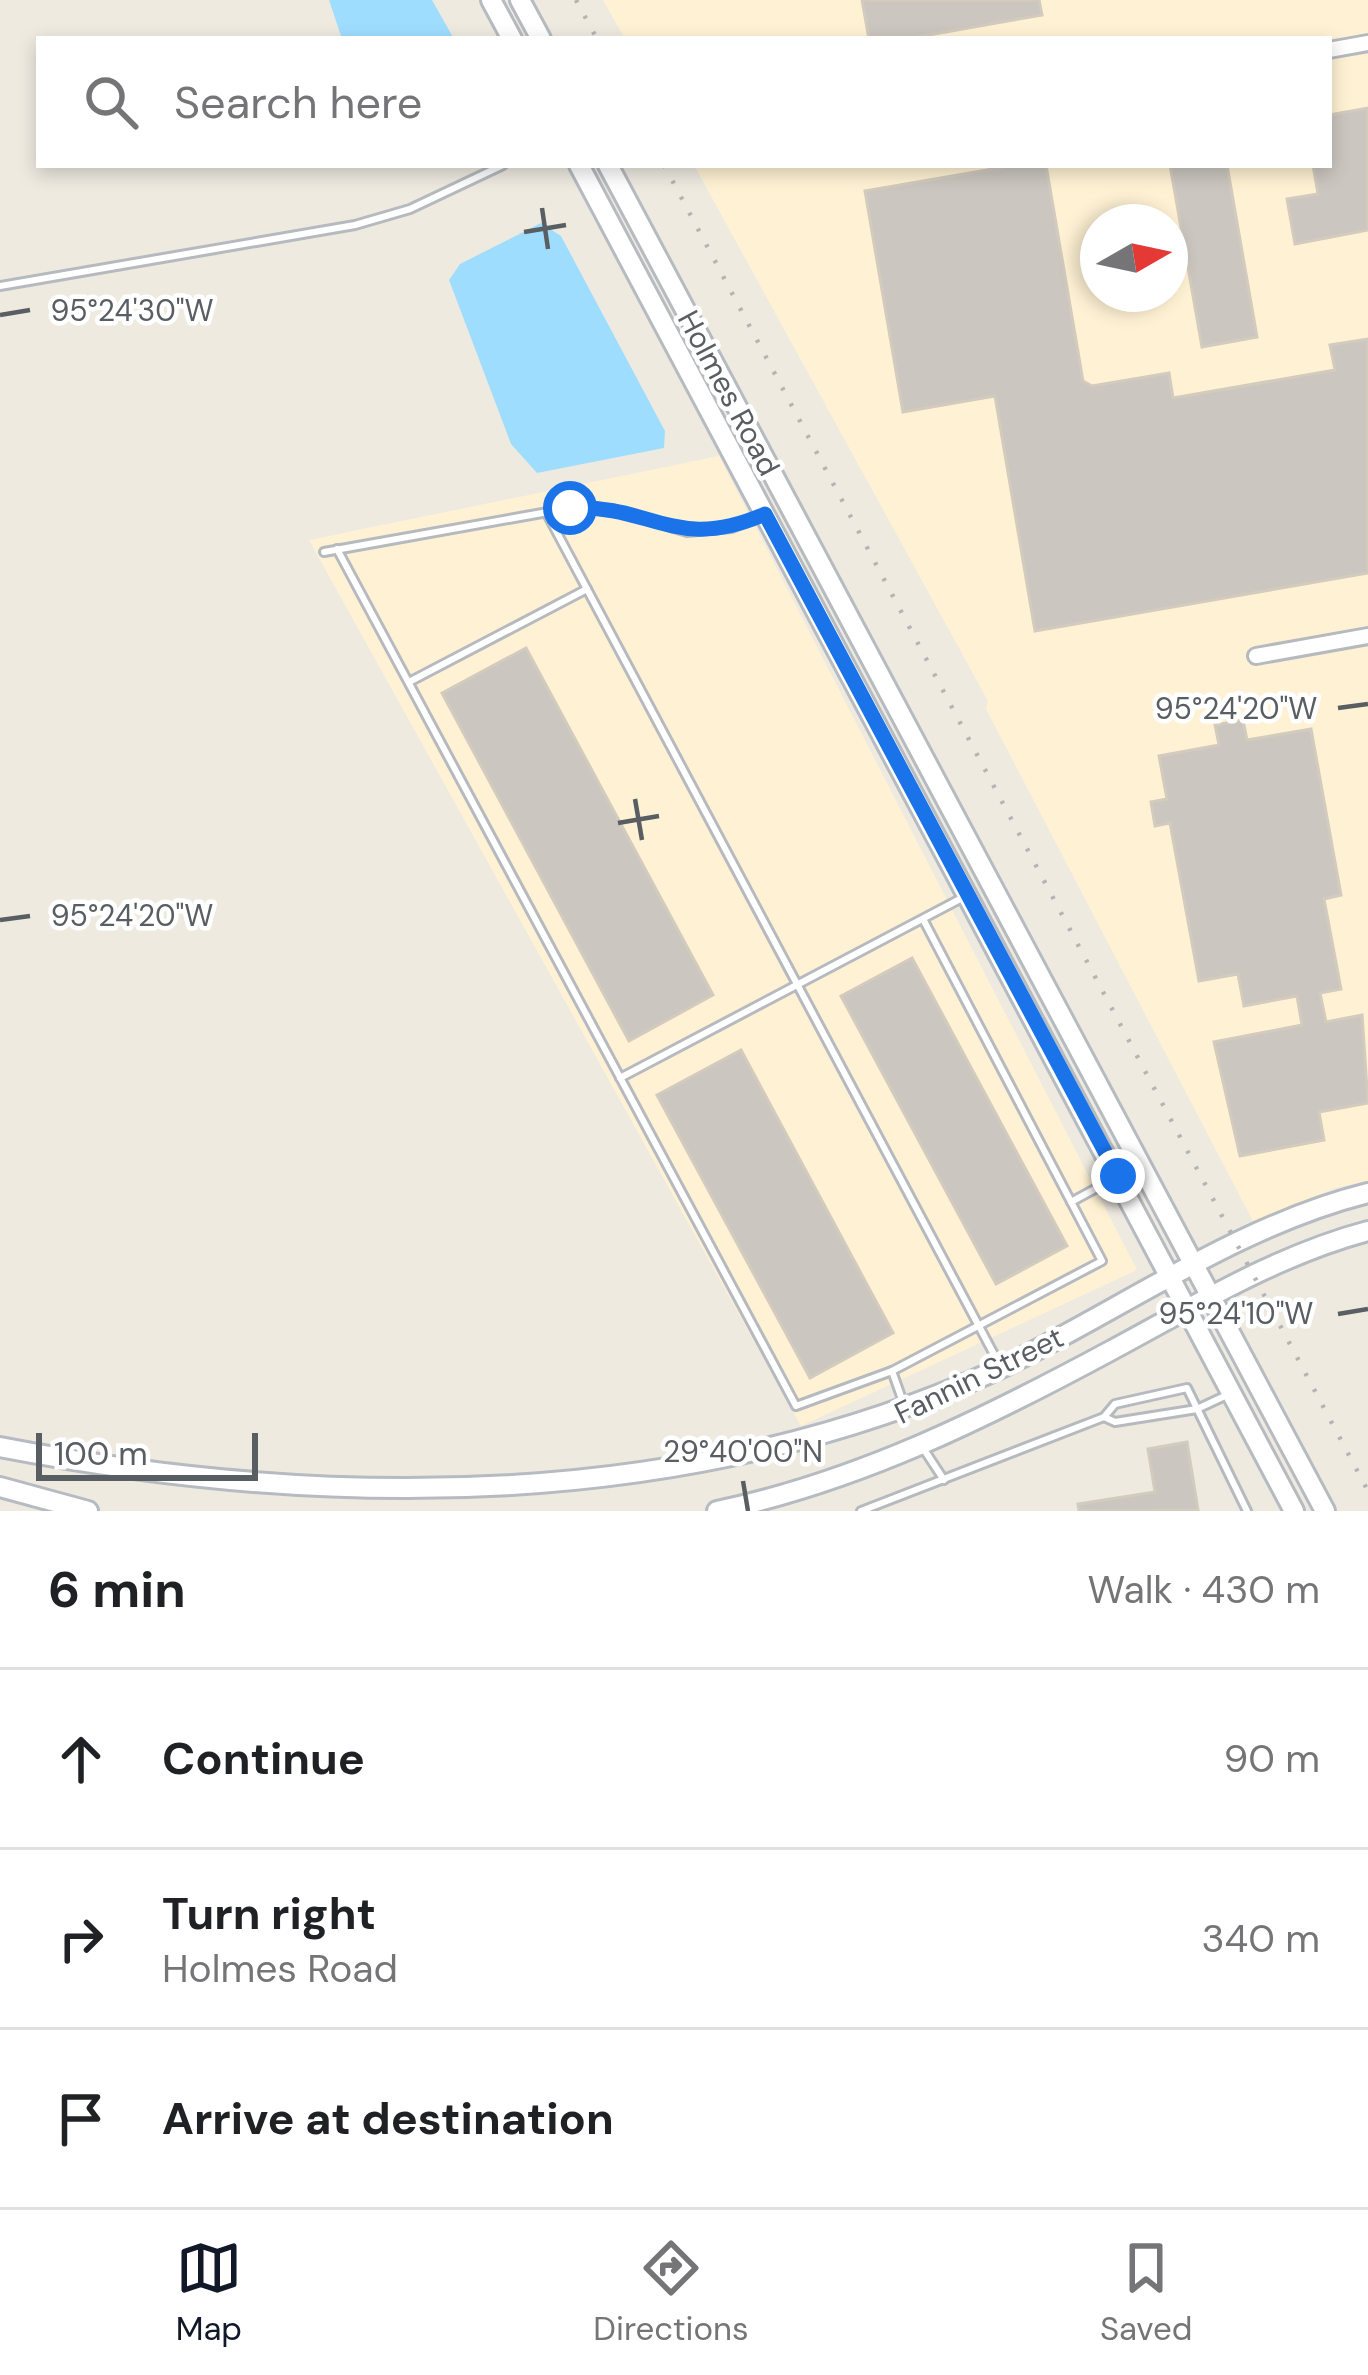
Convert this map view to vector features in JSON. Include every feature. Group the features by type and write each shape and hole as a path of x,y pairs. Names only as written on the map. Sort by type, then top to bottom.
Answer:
{"main road":[{"path":"491,0 510,36"},
{"path":"520,0 539,36"},
{"name":"Holmes Road","path":"581,168 1294,1511"},
{"name":"Holmes Road","path":"610,168 1325,1511"},
{"path":"765,514 786,501"},
{"path":"968,895 990,885"},
{"name":"Fannin Street","path":"483,1507 640,1488 748,1466 907,1412 1001,1368 1278,1222 1368,1193"},
{"name":"Fannin Street","path":"717,1511 815,1485 921,1446 1312,1249 1368,1231"},
{"path":"907,1412 921,1446"},
{"path":"0,1447 148,1485 291,1506"},
{"path":"0,1487 88,1511"}],"street":[{"path":"1332,49 1368,43"},
{"path":"1256,656 1368,636"}],"lane":[{"path":"0,286 356,225 410,209 497,168"},
{"path":"324,552 593,507 687,532 732,528 765,514"},
{"path":"546,512 1001,1368"},
{"path":"337,550 796,1406 892,1371 1102,1262 923,919"},
{"path":"408,682 587,590"},
{"path":"620,1078 968,895"},
{"path":"1070,1202 1118,1176"},
{"path":"892,1371 907,1412"},
{"path":"861,1511 1104,1417 1115,1404 1187,1388 1247,1511"},
{"path":"1104,1417 1114,1422 1197,1409 1232,1393"},
{"path":"921,1446 944,1480"}],"shaded area":[{"path":"603,0 1368,0 1368,1181 1335,1188 1254,1223 986,709 988,701 696,168 1332,168 1332,36 623,36"},
{"path":"719,456 1137,1270 801,1426 309,540"}],"water":[{"path":"329,0 432,0 452,36 341,36"},
{"path":"541,223 561,236 665,431 664,448 537,473 511,444 449,280 460,264"}],"building":[{"path":"862,0 1039,0 1042,15 923,36 868,36"},
{"path":"1368,108 1368,230 1295,244 1287,199 1318,194 1314,168 1332,168 1332,114"},
{"path":"999,168 1047,168 1083,381 1092,386 1169,373 1173,398 1335,370 1330,345 1368,339 1368,573 1035,631 995,396 903,412 865,191"},
{"path":"1171,168 1228,168 1257,337 1202,347 1188,267 1188,204 1177,204"},
{"path":"526,648 713,995 629,1041 442,693"},
{"path":"1243,720 1247,740 1311,729 1341,895 1324,899 1341,989 1320,993 1326,1022 1362,1015 1368,1103 1319,1112 1324,1140 1240,1156 1214,1042 1302,1025 1297,996 1244,1006 1238,974 1199,981 1170,823 1155,826 1151,802 1167,799 1159,756 1219,745 1215,725"},
{"path":"912,958 1067,1246 996,1284 841,996"},
{"path":"741,1050 893,1333 810,1378 657,1095"},
{"path":"1187,1442 1198,1510 1079,1511 1078,1504 1155,1492 1148,1449"}],"railway":[{"path":"576,0 595,36"},
{"path":"666,168 1368,1491"}],"route":[{"path":"570,508 622,512 687,532 732,528 765,514 1118,1176"}]}
